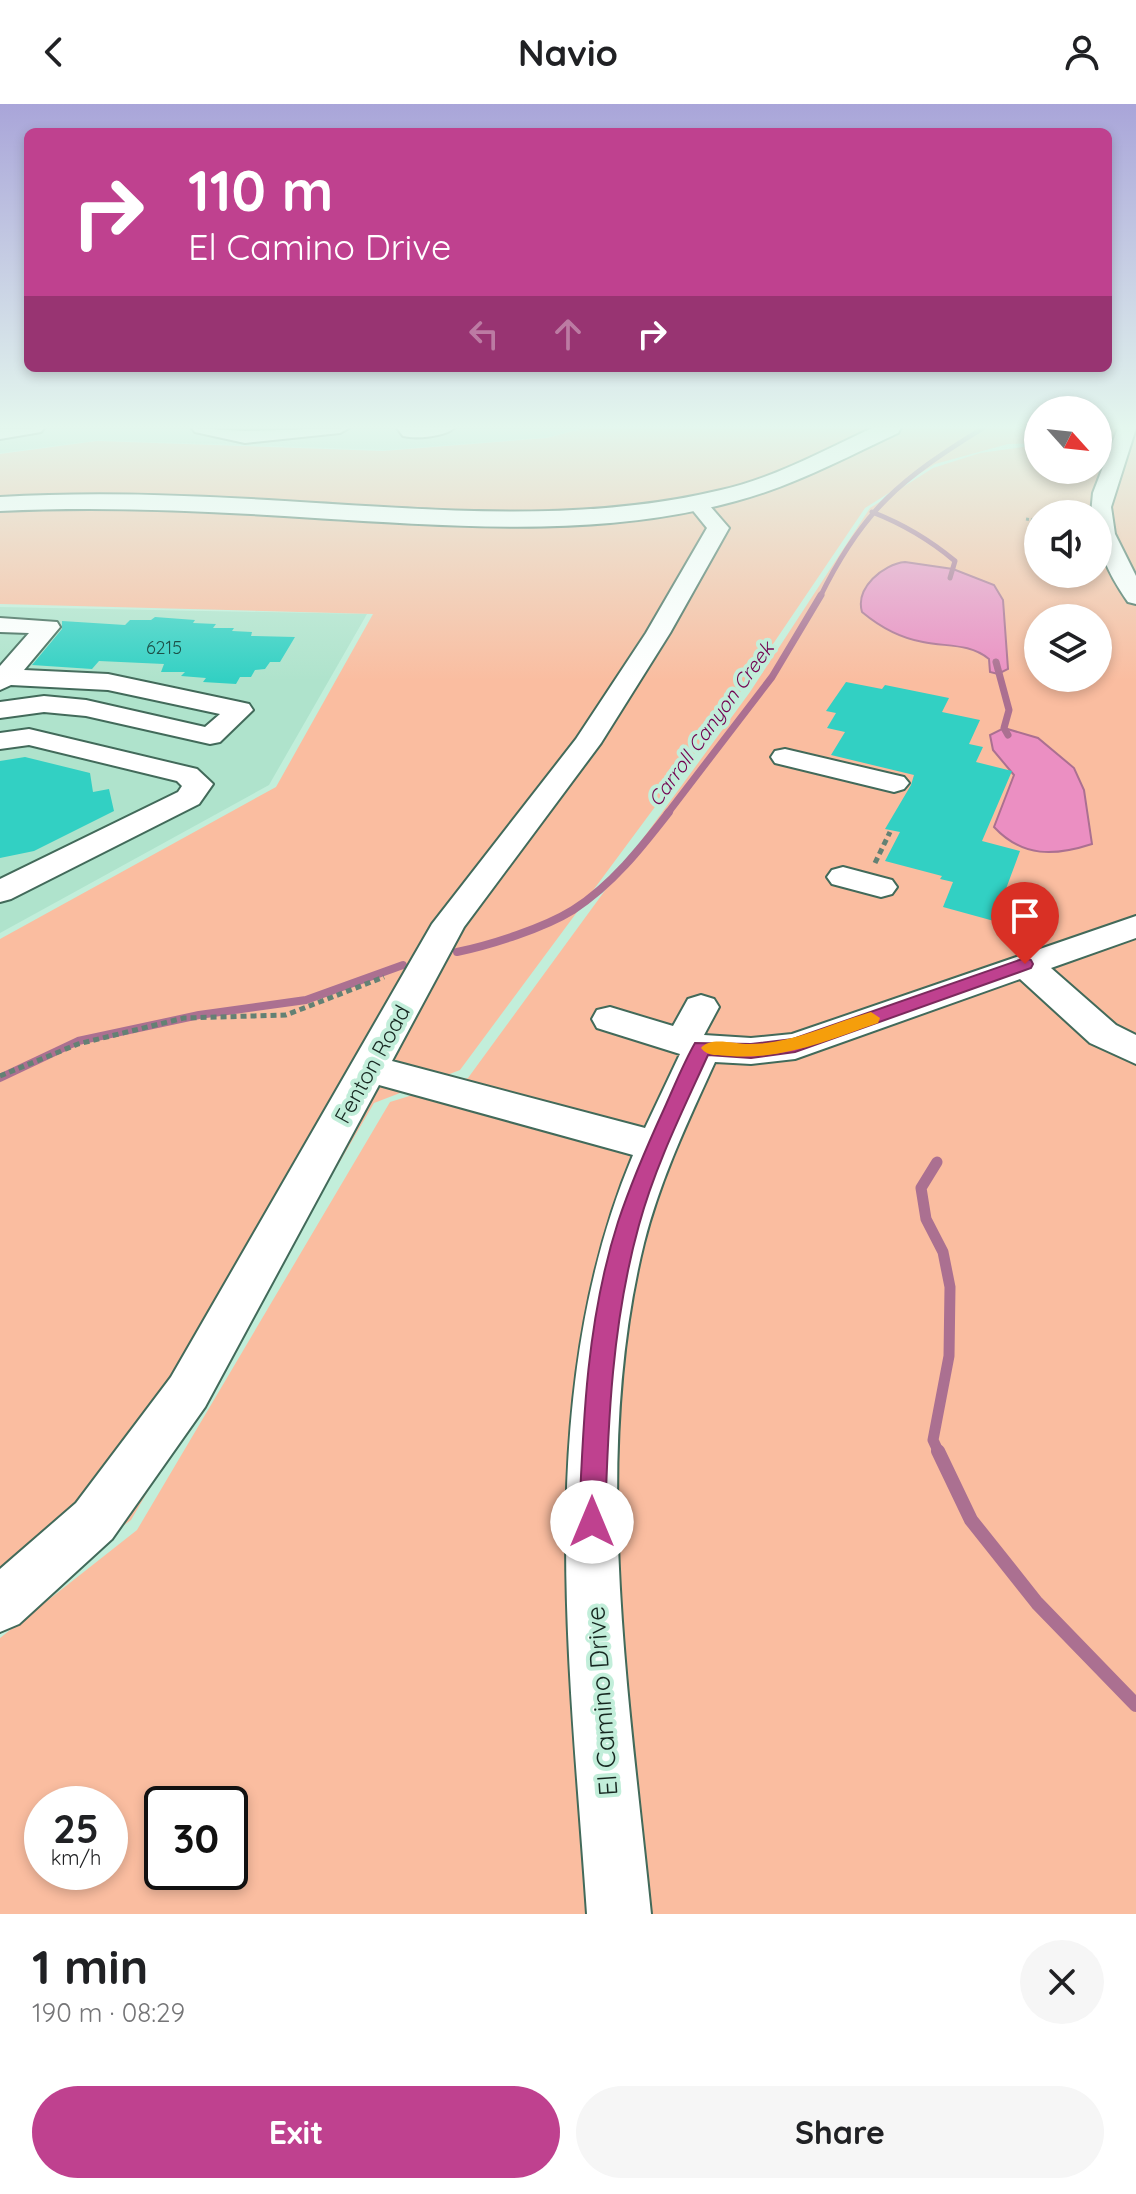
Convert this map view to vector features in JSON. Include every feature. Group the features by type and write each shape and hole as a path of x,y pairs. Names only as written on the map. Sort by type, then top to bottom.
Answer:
{"main road":[{"path":"375,512 518,520 639,512"}],"street":[{"name":"Fenton Road","path":"0,1605 94,1521 180,1404 449,924 587,743 658,633 718,528 705,512"},
{"path":"1100,512 1104,532 1136,597"},
{"path":"0,625 48,627 2,680"},
{"path":"0,710 44,704 86,708 210,736 240,710 108,682 2,680"},
{"path":"0,741 29,737 187,775 198,784 189,798 0,892"},
{"path":"785,757 894,783"},
{"path":"843,877 881,887"},
{"path":"610,1019 795,1046 1136,926"},
{"path":"1025,964 1103,1034 1136,1051"},
{"name":"El Camino Drive","path":"619,1914 593,1581 593,1466 604,1341 615,1275 629,1222 695,1032"},
{"path":"370,1069 657,1146"}],"path":[{"path":"0,1076 78,1044 184,1018 286,1015 430,959"}],"shaded area":[{"path":"0,512 862,512 746,684 460,1070 374,1103 131,1520 0,1618 0,939 276,787 373,614 0,604"},
{"path":"867,512 1024,512 1024,588 1112,588 1112,512 1136,512 1136,1914 0,1914 0,1638 137,1530 390,1102 468,1078 750,692"},
{"path":"905,562 953,569 994,585 1003,600 1008,669 998,674 990,672 989,659 981,654 966,648 906,638 862,612 863,594 873,579 888,567"},
{"path":"0,607 367,614 269,785 0,933"},
{"path":"1004,728 1038,738 1074,768 1084,790 1092,844 1065,851 1040,852 1016,844 994,827 1014,775 993,750 990,735"}],"building":[{"path":"155,617 216,624 213,628 234,628 232,631 252,632 251,636 295,637 280,662 270,662 265,669 255,670 251,677 240,677 236,684 203,682 206,678 181,676 185,672 161,672 164,664 99,661 92,669 32,665 62,629 62,621 125,625 130,620 151,620"},
{"path":"846,682 882,689 885,685 949,698 942,712 980,720 969,744 983,747 976,762 1012,771 982,841 1020,851 994,921 943,907 953,882 940,879 942,876 885,861 900,832 885,829 914,775 831,755 845,732 827,728 836,713 826,711"},
{"path":"25,757 90,773 93,792 109,789 114,811 34,851 0,858 0,761"}],"waterway":[{"name":"Carroll Canyon Creek","path":"820,597 852,541 874,513"},
{"path":"874,513 916,533 955,561 950,578"},
{"name":"Carroll Canyon Creek","path":"667,814 772,677 821,595"},
{"path":"996,662 1009,710 1004,728 1008,735"},
{"name":"Carroll Canyon Creek","path":"457,952 517,935 573,910 613,877 669,812"},
{"name":"Carroll Canyon Creek","path":"0,1078 78,1041 199,1015 306,1000 403,965"},
{"path":"937,1162 921,1188 926,1219 943,1252 950,1287 949,1356 933,1440 939,1453"},
{"path":"938,1451 971,1520 1037,1603 1136,1705"}],"slow traffic":[{"path":"710,1048 751,1051 795,1046 871,1018"}],"route":[{"path":"592,1522 595,1427 615,1275 629,1222 657,1146 702,1048 751,1051 795,1046 1025,964"}]}
